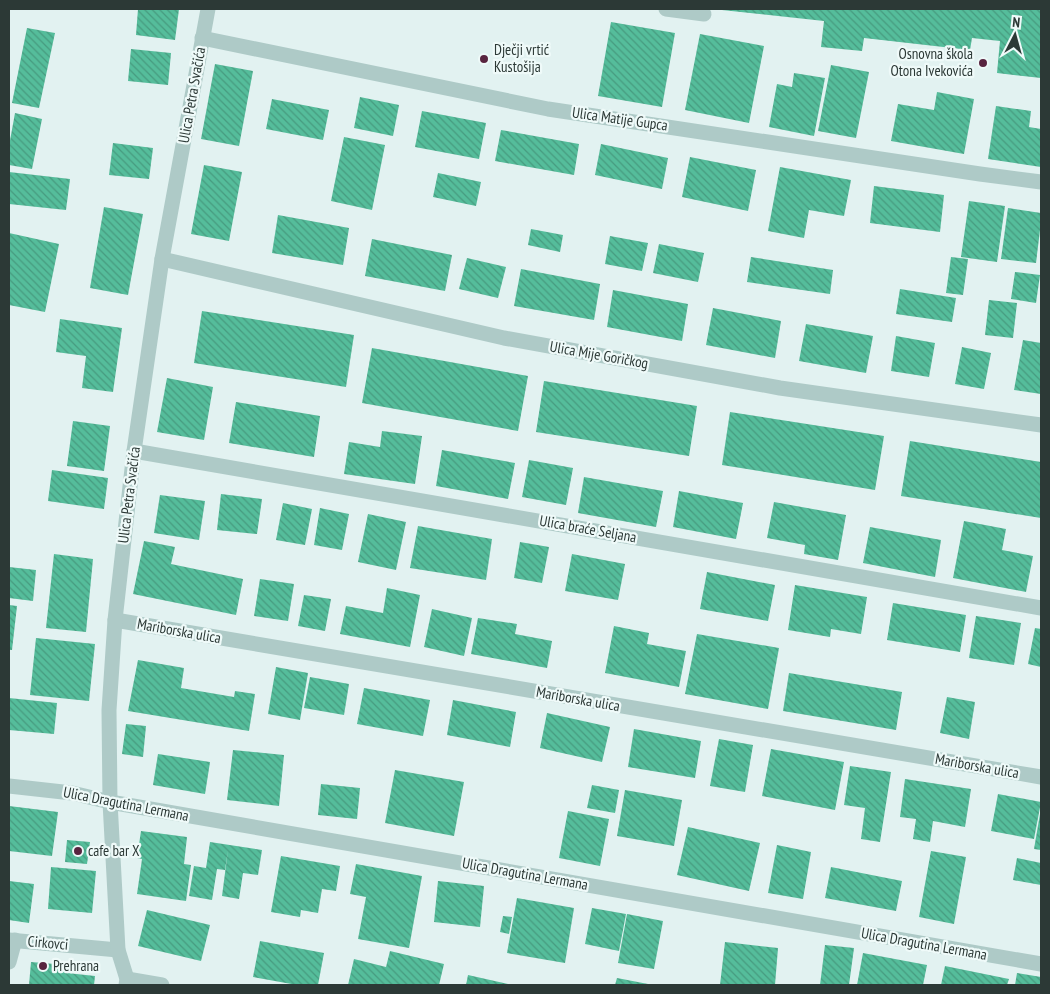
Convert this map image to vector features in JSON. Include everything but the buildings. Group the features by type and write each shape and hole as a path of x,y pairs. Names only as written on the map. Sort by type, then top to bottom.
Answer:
{"street":[{"name":"Ulica Petra Svačića","path":"126,982 118,950 110,802 109,710 115,620 134,451 162,259 208,9"},
{"path":"670,9 704,14"},
{"name":"Ulica Matije Gupca","path":"202,38 548,109 1041,182"},
{"name":"Ulica Mije Goričkog","path":"162,259 504,338 780,388 1041,425"},
{"name":"Ulica braće Seljana","path":"134,451 1041,608"},
{"name":"Mariborska ulica","path":"115,620 1041,777"},
{"name":"Ulica Dragutina Lermana","path":"9,786 72,793 110,802 1041,964"},
{"path":"9,962 12,940"},
{"name":"Cirkovci","path":"12,940 118,950"},
{"path":"126,982 162,985"}],"place":[{"name":"Dječji vrtić Kustošija","path":"484,59"},
{"name":"Osnovna škola Otona Ivekovića","path":"983,63"},
{"name":"cafe bar X","path":"78,851"},
{"name":"Prehrana","path":"43,966"}]}
